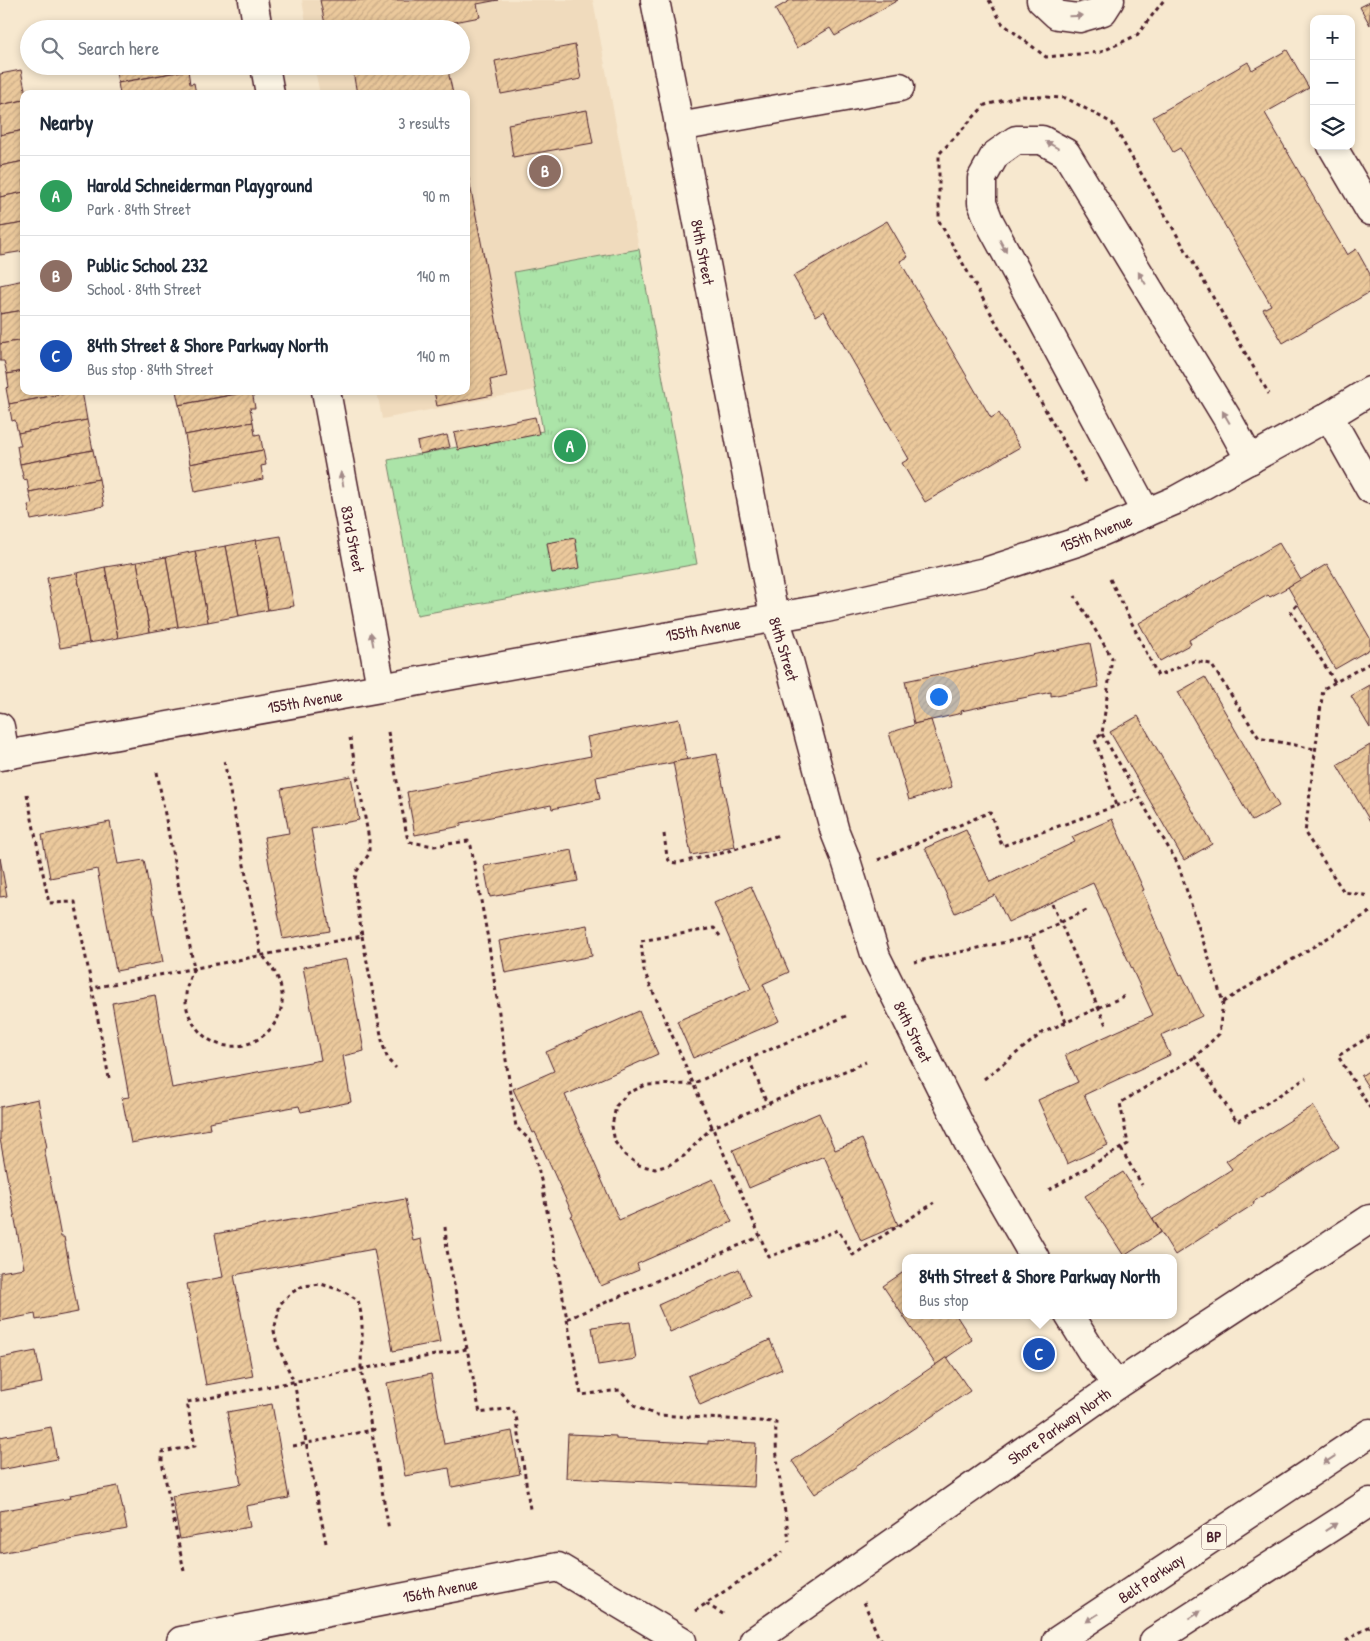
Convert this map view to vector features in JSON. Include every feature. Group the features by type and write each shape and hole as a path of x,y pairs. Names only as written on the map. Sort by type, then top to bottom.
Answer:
{"main road":[{"path":"253,0 256,20"},
{"name":"84th Street","path":"655,0 774,616 789,661 835,832 845,857 876,957 968,1142 1033,1254"},
{"path":"1041,0 1057,15 1078,18 1103,11 1110,0"},
{"path":"267,75 269,90"},
{"path":"679,127 900,87"},
{"path":"1146,513 989,221 982,203 982,178 995,154 1016,140 1042,140 1066,154 1227,418 1250,460"},
{"path":"1334,150 1370,211"},
{"name":"155th Avenue","path":"3,755 774,616 822,609 985,572 1080,542 1176,500 1329,416 1370,391"},
{"name":"83rd Street","path":"327,395 381,687"},
{"path":"1329,416 1370,489"},
{"path":"0,727 3,755"},
{"name":"Shore Parkway North","path":"754,1641 1117,1385 1370,1219"},
{"path":"1071,1319 1092,1352 1117,1385"},
{"name":"Belt Parkway","path":"1057,1641 1370,1432"},
{"path":"1154,1641 1370,1502"},
{"name":"156th Avenue","path":"181,1641 558,1567 682,1641"}],"path":[{"path":"1086,482 939,221 939,154 985,105 1021,96 1066,98 1112,123 1269,394"},
{"path":"1110,579 1158,676 1194,661 1211,664 1259,738 1316,749"},
{"path":"1050,1190 1128,1144 1120,1103 1195,1057 1219,1034 1223,1002 1178,864 1102,734 1112,658 1075,596"},
{"path":"1297,605 1291,611 1335,682"},
{"path":"1370,663 1323,689 1305,833 1344,892 1370,896"},
{"path":"388,732 407,836 410,842 434,846 468,841 471,846 488,939 516,1127 530,1141 542,1184 581,1395 620,1390 636,1407 657,1415 776,1422 777,1467 786,1510 789,1542"},
{"path":"1102,734 1095,739 1116,806"},
{"path":"350,738 369,839 369,854 357,872 354,882 362,936 383,1045 388,1060 396,1068"},
{"path":"157,772 194,968 187,981 187,1013 197,1032 210,1041 226,1045 245,1046 262,1038 271,1030 280,1015 282,999 280,984 272,966 261,954 224,760"},
{"path":"27,794 49,903 76,902 110,1078"},
{"path":"874,862 990,812 1002,846 1140,798"},
{"path":"664,834 667,857 670,862 677,863 722,853 778,835"},
{"path":"1052,904 1106,1025"},
{"path":"914,962 1029,937 1089,909"},
{"path":"1223,1002 1370,912"},
{"path":"720,936 714,928 641,941 644,971 769,1257 838,1230 853,1255 934,1203"},
{"path":"92,988 362,936"},
{"path":"1029,937 1066,1022"},
{"path":"984,1079 1042,1033 1127,995"},
{"path":"846,1016 692,1084 646,1085 628,1093 616,1106 612,1126 615,1142 625,1155 639,1165 654,1169 669,1165 684,1156 711,1128 866,1062"},
{"path":"1370,1036 1338,1056 1370,1108"},
{"path":"1195,1057 1237,1122 1306,1078"},
{"path":"749,1059 767,1104"},
{"path":"1121,1149 1142,1185"},
{"path":"445,1227 480,1413 511,1408 516,1415 530,1509"},
{"path":"567,1319 759,1237"},
{"path":"326,1543 294,1382 277,1344 274,1332 280,1304 291,1293 303,1286 321,1284 343,1291 358,1300 363,1328 361,1369 389,1530"},
{"path":"184,1571 162,1462 162,1452 195,1446 187,1402 467,1349"},
{"path":"293,1446 378,1429"},
{"path":"696,1612 783,1552"},
{"path":"851,1572 878,1636 883,1641"},
{"path":"706,1604 723,1614"},
{"path":"1346,1641 1370,1626"}],"shaded area":[{"path":"302,0 593,0 639,249 514,272 535,390 382,419 378,395 470,395 470,90 319,90 316,75 470,75 470,20 305,20"}],"green space":[{"path":"639,249 697,564 417,615 388,460 543,431 514,272"}],"building":[{"path":"320,0 498,0 477,4 480,17 465,20 324,20"},
{"path":"791,0 898,0 835,36 830,28 797,48 775,9"},
{"path":"1370,2 1370,25 1360,7"},
{"path":"575,45 581,79 501,94 495,61"},
{"path":"1287,50 1309,88 1265,113 1347,255 1356,249 1370,274 1370,292 1283,343 1263,309 1271,305 1180,148 1173,152 1153,117 1248,62 1252,70"},
{"path":"20,70 25,90 20,90 20,101 0,105 0,74"},
{"path":"117,75 161,75 118,83"},
{"path":"161,75 189,75 190,84 194,83 195,90 119,90 118,83"},
{"path":"354,75 449,75 452,90 356,90"},
{"path":"20,101 20,131 0,135 0,105"},
{"path":"587,110 593,143 513,157 508,124"},
{"path":"20,131 20,162 0,166 0,135"},
{"path":"20,162 20,193 0,197 0,166"},
{"path":"470,185 507,376 490,380 493,395 437,406 435,395 470,395"},
{"path":"20,193 20,224 0,227 0,197"},
{"path":"887,221 908,257 900,261 991,418 999,413 1020,447 925,502 902,463 909,459 824,311 816,316 793,276"},
{"path":"20,224 20,252 0,255 0,227"},
{"path":"20,281 20,311 0,314 0,285"},
{"path":"20,311 20,341 0,344 0,314"},
{"path":"20,341 20,372 7,374 4,361 0,361 0,344"},
{"path":"20,372 20,395 57,395 9,404 6,388 9,387 7,374"},
{"path":"57,395 83,395 87,420 18,433 15,420 12,421 9,404"},
{"path":"177,395 230,395 179,405"},
{"path":"231,395 253,395 255,408 250,408 253,422 185,435 179,405"},
{"path":"535,417 539,434 458,450 454,433"},
{"path":"87,420 93,450 20,464 17,446 21,446 18,433"},
{"path":"253,422 255,435 260,434 263,450 190,464 185,435"},
{"path":"447,435 450,447 420,454 417,442"},
{"path":"93,450 99,479 29,492 27,479 24,480 20,464"},
{"path":"263,450 266,465 261,466 263,479 195,492 190,464"},
{"path":"99,479 104,506 31,520 28,505 32,504 29,492"},
{"path":"281,536 294,606 268,610 256,540"},
{"path":"575,538 580,568 552,573 547,543"},
{"path":"256,540 268,610 239,616 226,546"},
{"path":"1279,543 1301,580 1270,597 1268,595 1189,640 1191,644 1160,661 1139,623"},
{"path":"226,546 239,616 208,622 195,551"},
{"path":"195,551 208,622 178,627 166,557"},
{"path":"166,557 178,627 150,632 137,562"},
{"path":"137,562 150,632 118,638 105,567"},
{"path":"1327,564 1370,638 1370,649 1335,669 1288,587"},
{"path":"105,567 118,638 89,643 77,573"},
{"path":"77,573 89,643 60,648 47,578"},
{"path":"1090,643 1099,687 1051,696 1051,692 961,711 962,713 914,724 905,681"},
{"path":"1205,677 1279,806 1252,821 1178,692"},
{"path":"1370,685 1370,728 1351,696"},
{"path":"1138,716 1212,844 1184,860 1110,732"},
{"path":"679,719 687,760 596,777 600,799 552,809 551,805 461,823 461,826 415,835 407,792 591,756 587,737"},
{"path":"931,720 952,787 909,800 889,733"},
{"path":"1370,745 1370,821 1337,765"},
{"path":"717,754 735,847 691,855 673,762"},
{"path":"351,776 359,820 311,829 330,931 283,939 264,837 289,833 281,789"},
{"path":"1112,819 1180,975 1182,974 1202,1016 1161,1035 1170,1055 1084,1095 1108,1145 1067,1164 1038,1100 1078,1082 1065,1055 1153,1015 1093,883 1008,922 995,895 955,913 925,848 966,830 990,882 1075,842 1072,837"},
{"path":"110,822 118,864 144,860 163,962 116,971 97,869 50,878 42,835"},
{"path":"572,850 578,881 490,897 484,866"},
{"path":"0,858 7,896 0,897"},
{"path":"751,886 789,972 763,984 779,1021 693,1058 677,1021 751,989 714,903"},
{"path":"587,925 592,956 505,973 499,941"},
{"path":"347,959 364,1051 343,1056 351,1102 301,1112 299,1106 209,1122 210,1129 131,1143 122,1098 129,1097 112,1003 155,995 172,1088 321,1060 303,967"},
{"path":"639,1011 658,1054 565,1095 619,1220 713,1179 732,1222 637,1264 639,1270 601,1286 571,1216 573,1215 513,1089 554,1071 546,1052"},
{"path":"1370,1070 1370,1090 1361,1076"},
{"path":"38,1099 47,1148 44,1148 61,1237 64,1237 78,1312 36,1320 35,1314 0,1321 0,1272 24,1268 0,1139 0,1107"},
{"path":"1313,1106 1339,1147 1174,1254 1153,1219 1232,1169 1226,1161"},
{"path":"819,1113 835,1150 862,1139 898,1225 861,1241 824,1156 749,1188 733,1150"},
{"path":"1123,1172 1161,1232 1127,1254 1123,1254 1085,1196"},
{"path":"405,1199 413,1241 421,1239 440,1342 393,1351 374,1249 234,1275 253,1376 206,1385 187,1284 223,1277 215,1234"},
{"path":"739,1269 751,1297 670,1332 658,1305"},
{"path":"902,1273 902,1314 883,1286"},
{"path":"905,1319 959,1319 972,1340 936,1365"},
{"path":"630,1322 636,1359 598,1365 592,1327"},
{"path":"770,1340 782,1369 700,1405 688,1376"},
{"path":"36,1351 42,1383 0,1391 0,1358"},
{"path":"947,1357 970,1391 815,1494 792,1461"},
{"path":"431,1374 444,1444 512,1431 520,1474 452,1487 449,1468 405,1476 387,1383"},
{"path":"272,1404 289,1498 246,1506 250,1527 180,1539 172,1496 241,1484 227,1412"},
{"path":"51,1427 57,1459 0,1470 0,1437"},
{"path":"568,1434 616,1436 616,1439 708,1444 708,1441 756,1443 754,1487 566,1478"},
{"path":"118,1486 127,1529 0,1553 0,1511 71,1498 70,1495"}],"place":[{"name":"Public School 232","path":"545,171"},
{"name":"Harold Schneiderman Playground","path":"570,446"},
{"name":"84th Street & Shore Parkway North","path":"1039,1354"}]}
